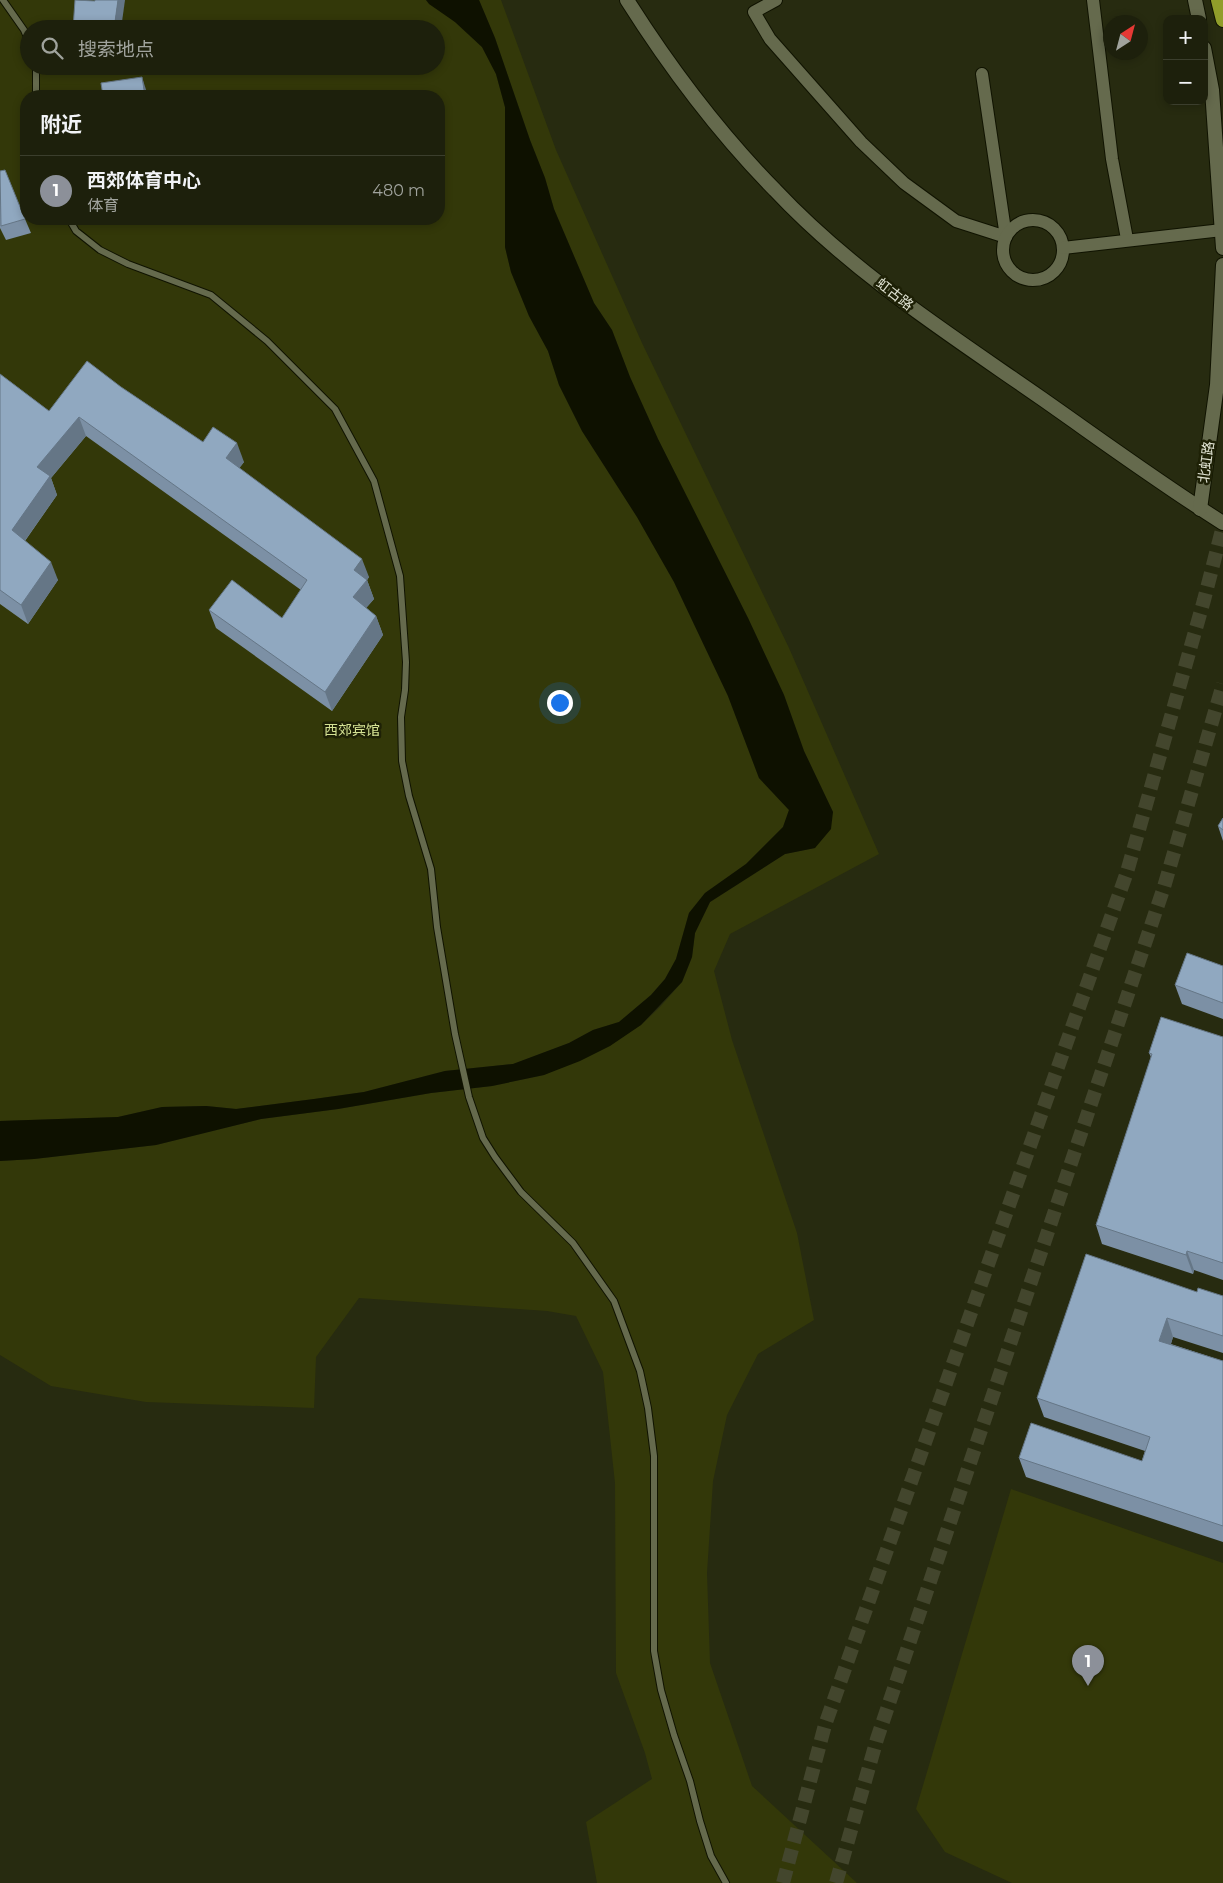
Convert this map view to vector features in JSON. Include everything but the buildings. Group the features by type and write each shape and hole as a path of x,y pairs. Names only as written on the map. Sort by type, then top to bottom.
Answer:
{"highway":[{"path":"1218,0 1223,20"}],"street":[{"name":"虹古路","path":"627,0 668,62 725,135 776,192 839,249 918,312 1200,509 1223,523"},
{"path":"776,0 754,12 770,39 861,142 904,183 956,222 1006,237"},
{"path":"1093,0 1112,159 1126,239"},
{"path":"1195,0 1198,15"},
{"path":"1206,60 1212,90 1223,248"},
{"path":"982,74 1006,237 1003,256 1014,274 1022,279 1043,279 1059,267 1063,248 1056,230 1039,221 1020,223 1006,237"},
{"path":"1063,248 1126,239 1222,230"},
{"name":"北虹路","path":"1200,509 1217,385 1223,265"}],"lane":[{"path":"4,0 20,24"},
{"path":"36,75 36,90"},
{"path":"72,225 76,231 100,250 128,264 211,295 267,341 335,409 374,481 400,576 406,662 405,690 401,717 402,761 409,796 432,869 437,927 455,1034 469,1097 483,1138 495,1157 521,1192 573,1243 614,1301 640,1371 648,1408 654,1456 654,1651 661,1690 690,1780 700,1821 711,1856 726,1883"}],"green space":[{"name":"西郊宾馆","path":"0,0 426,0 455,22 482,47 496,74 505,107 505,247 511,272 529,316 548,351 559,385 582,431 637,517 674,582 728,696 759,778 789,810 783,827 746,864 705,893 689,913 676,959 665,979 651,995 619,1022 593,1030 569,1043 513,1064 445,1071 364,1092 314,1099 236,1109 206,1106 162,1107 118,1117 0,1121"},
{"path":"479,0 501,0 556,150 642,343 789,648 879,854 730,934 714,971 732,1040 797,1233 814,1320 758,1354 727,1415 713,1481 707,1573 710,1663 752,1786 857,1883 597,1883 586,1822 652,1779 645,1753 616,1673 615,1483 603,1372 576,1316 547,1311 359,1298 316,1357 314,1408 146,1402 51,1386 0,1355 0,1161 156,1145 261,1119 338,1109 431,1093 492,1086 544,1075 641,1025 682,982 692,957 695,933 710,902 785,854 815,848 833,812 804,751 784,695 748,618 658,439 630,377 612,330 594,303 554,209 545,178 495,38"},
{"path":"1011,1489 1223,1563 1223,1883 1012,1883 945,1852 916,1809"}],"shaded area":[{"path":"426,0 479,0 495,38 545,178 554,209 594,303 612,330 630,377 658,439 748,618 784,695 804,751 833,812 831,829 815,848 785,854 710,902 695,933 692,957 682,982 641,1025 610,1046 580,1061 544,1075 492,1086 431,1093 338,1109 261,1119 156,1145 0,1161 0,1121 118,1117 162,1107 206,1106 236,1109 364,1092 445,1071 513,1064 569,1043 593,1030 619,1022 651,995 665,979 676,959 689,913 705,893 746,864 783,827 789,810 759,778 728,696 674,582 637,517 582,431 559,385 548,351 529,316 511,272 505,247 505,107 496,74 482,47 455,22"}],"tunnel":[{"path":"783,1883 825,1725 1127,872 1223,526"},
{"path":"836,1883 877,1739 1164,887 1223,684"}],"place":[{"name":"西郊体育中心","path":"1088,1686"}]}
